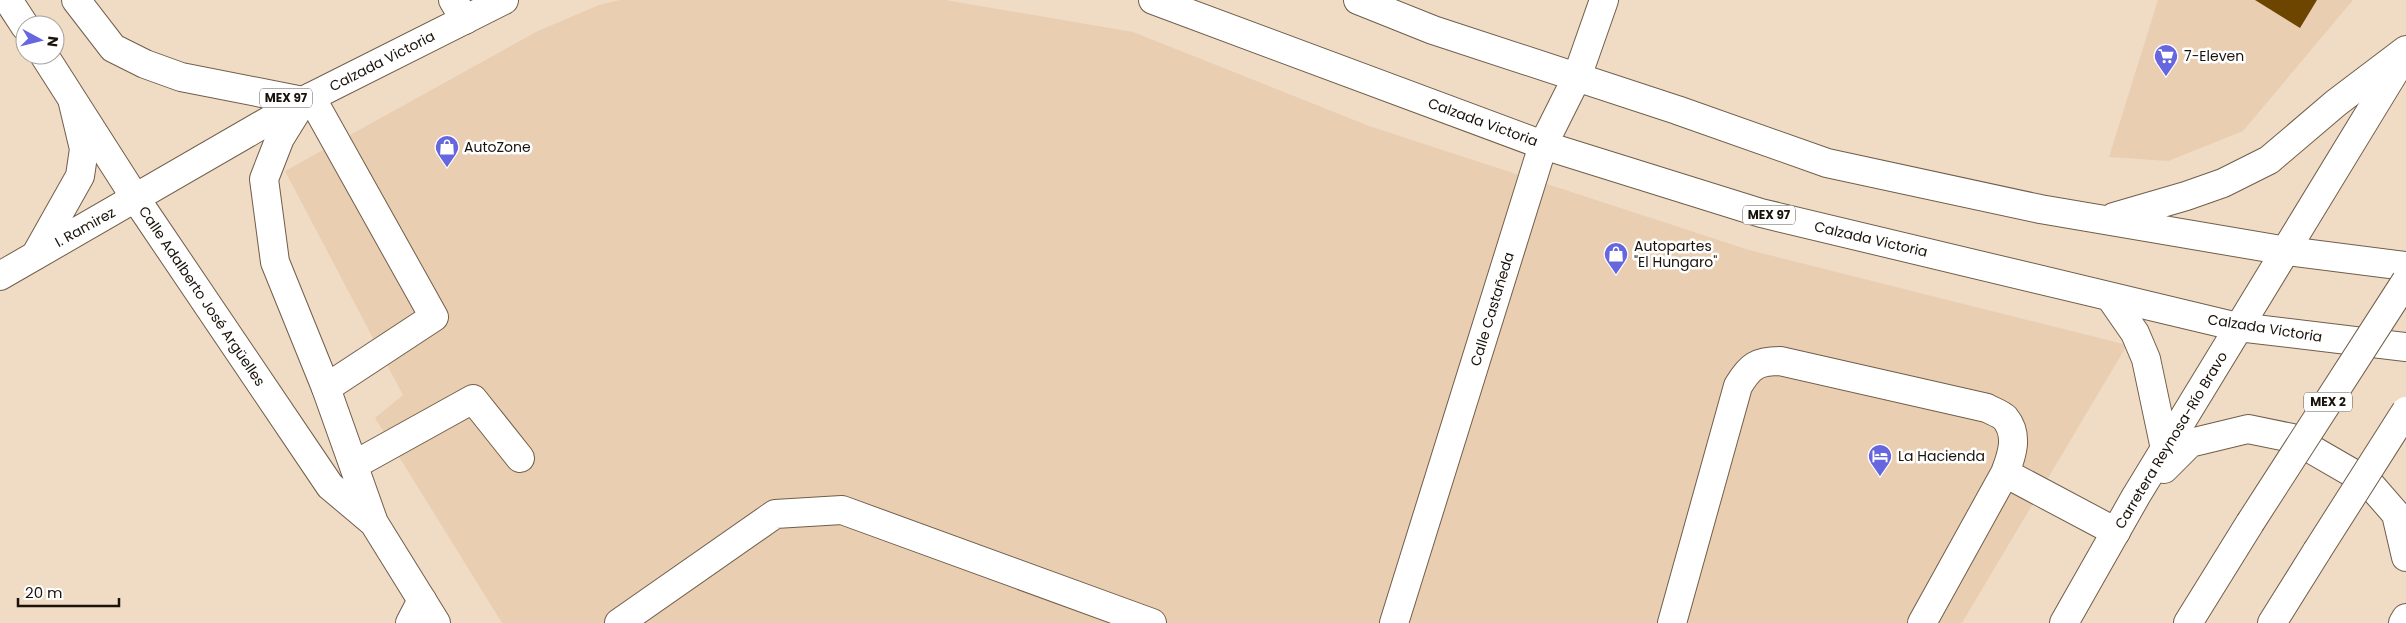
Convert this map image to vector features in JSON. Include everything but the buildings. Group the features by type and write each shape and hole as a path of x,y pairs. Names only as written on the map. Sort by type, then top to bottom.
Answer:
{"main road":[{"path":"8,0 18,15"},
{"name":"MEX 97","path":"76,0 114,48 146,64 181,77 307,99"},
{"name":"Calzada Victoria","path":"136,199 459,10 504,0"},
{"name":"Calzada Victoria","path":"1153,0 1543,144 1760,213 2238,327 2406,347"},
{"path":"1358,0 1433,30 1577,77 1827,163 2040,209 2288,251 2406,266"},
{"name":"Calle Castañeda","path":"1394,623 1543,144 1577,77 1604,0"},
{"path":"2106,219 2186,196 2223,182 2269,160 2336,103 2406,52"},
{"name":"Carretera Reynosa-Río Bravo","path":"2064,623 2136,496 2238,327 2288,251 2406,52"},
{"name":"Calle Adalberto José Argüelles","path":"50,65 136,199 330,486 374,523"},
{"path":"35,256 80,176 84,150 71,97"},
{"path":"307,99 434,317 326,388"},
{"name":"Calle Adalberto José Argüelles","path":"307,99 280,138 264,179 274,262 326,388 374,523 416,612 436,623"},
{"name":"I. Ramirez","path":"0,276 136,199"},
{"name":"MEX 2","path":"2188,623 2406,281"},
{"path":"2110,296 2135,333 2146,359 2165,449"},
{"path":"1672,623 1738,386 1747,371 1762,361 1780,361 1987,408 2004,418 2014,436 2012,455 2006,473 1922,623"},
{"path":"354,465 473,399 520,458"},
{"path":"2272,623 2406,411"},
{"path":"2136,496 2190,443 2248,429 2292,438 2368,482 2396,514 2406,557"},
{"path":"2006,473 2116,532"},
{"path":"618,623 775,514 842,510 1152,623"},
{"path":"2403,623 2406,618"}],"shaded area":[{"path":"620,0 945,0 1133,32 1369,126 1749,250 2127,345 1962,623 502,623 375,418 403,395 285,171 538,31 599,5"},
{"path":"2158,0 2353,0 2243,131 2168,161 2109,157"}],"place":[{"name":"7-Eleven","path":"2166,77"},
{"name":"AutoZone","path":"447,168"},
{"name":"Autopartes \"El Hungaro\"","path":"1616,275"},
{"name":"La Hacienda","path":"1880,477"}]}
